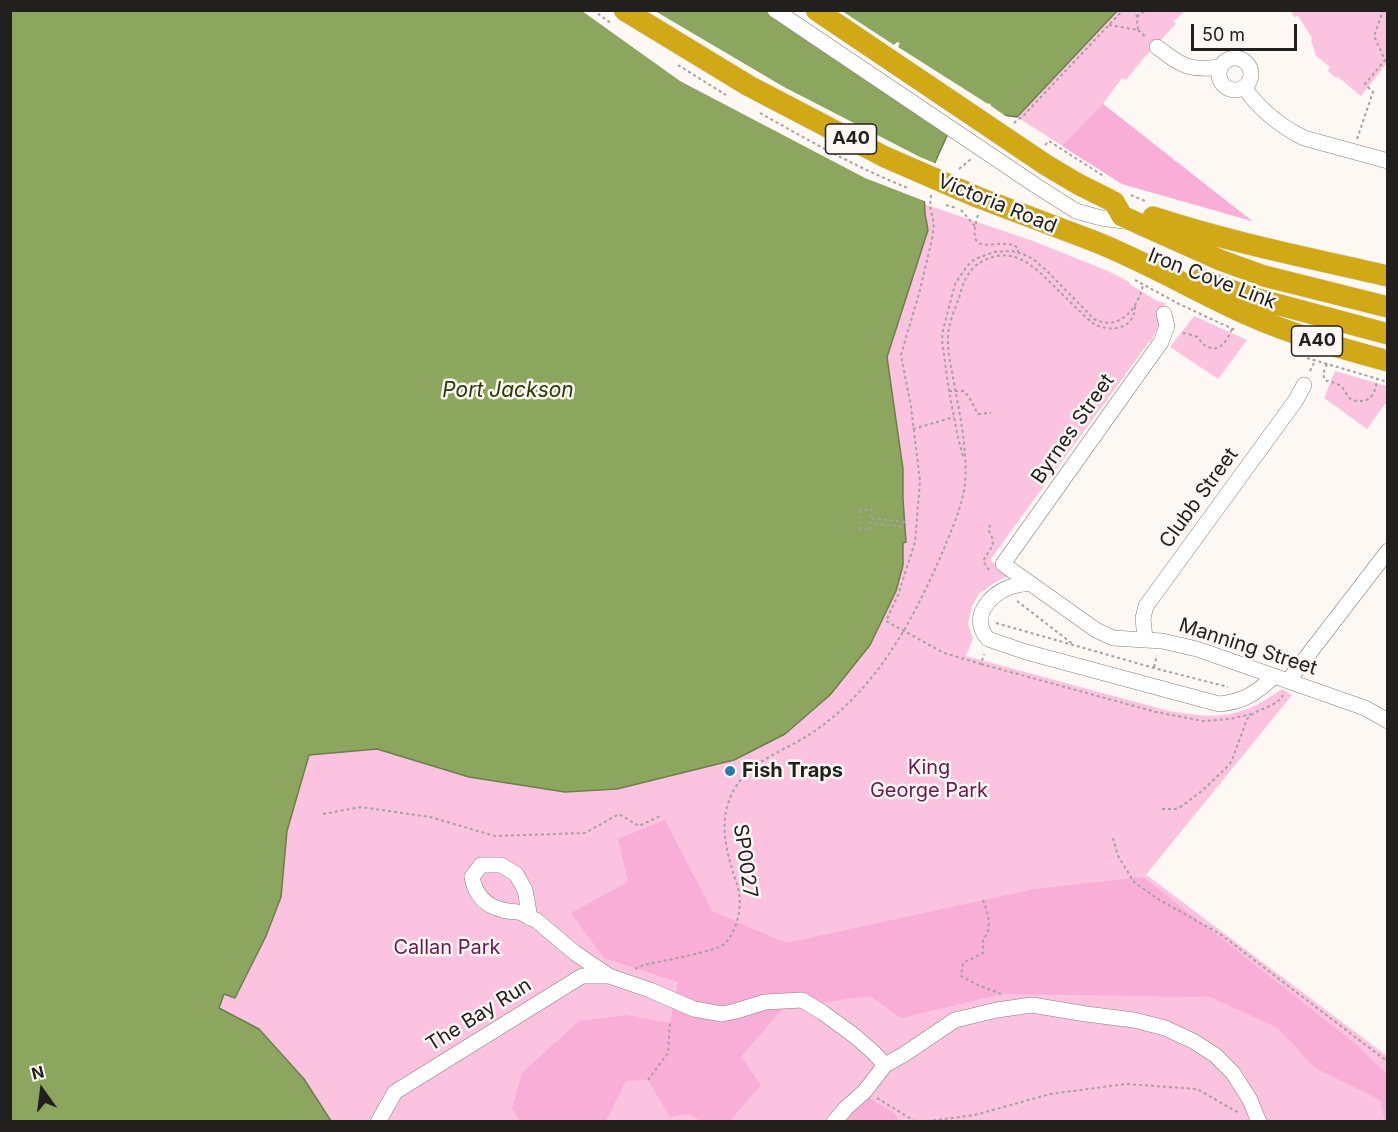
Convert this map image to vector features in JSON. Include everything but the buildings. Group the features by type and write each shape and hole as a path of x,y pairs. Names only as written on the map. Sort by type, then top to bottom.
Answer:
{"highway":[{"name":"Victoria Road","path":"624,10 749,86 885,157 968,193 1099,243 1199,292 1275,326 1335,347 1382,370"},
{"path":"816,10 1109,207 1215,236 1388,276"},
{"name":"Iron Cove Link","path":"1109,207 1122,216 1220,260 1264,276 1388,307"},
{"name":"Iron Cove Link","path":"1099,243 1122,244 1194,276 1250,297 1388,334"}],"street":[{"path":"775,10 1076,211 1109,207"},
{"path":"1157,47 1193,69 1220,68"},
{"path":"1233,58 1244,60 1248,63 1251,73 1248,84 1234,90 1225,86 1220,77 1220,68 1223,63 1233,58"},
{"path":"1244,87 1263,110 1295,134 1388,161"},
{"name":"Byrnes Street","path":"1004,564 1161,342 1167,326 1164,314"},
{"name":"Clubb Street","path":"1145,639 1143,618 1146,606 1296,400 1304,385"},
{"path":"1029,583 1012,586 995,595 984,608 980,621 988,639 1026,652 1213,703 1227,703 1235,702 1257,692 1281,678 1388,551"},
{"name":"Manning Street","path":"1004,564 1102,634 1121,639 1162,641 1197,649 1365,708 1388,721"},
{"path":"530,918 536,920 574,953 615,978 694,1009 722,1014 765,1002 802,1000 856,1038 885,1065"},
{"name":"The Bay Run","path":"378,1122 395,1092 582,976 615,978"},
{"path":"834,1122 865,1091 885,1065 955,1020 1032,1005 1134,1020 1165,1028 1192,1041 1215,1055 1233,1073 1250,1100 1252,1119"}],"path":[{"path":"1006,129 1024,115 1123,10"},
{"path":"1109,25 1138,30 1136,10"},
{"path":"1137,17 1146,10"},
{"path":"1353,152 1372,92 1365,84 1385,60 1374,36 1385,10"},
{"path":"957,171 973,157"},
{"path":"1084,162 1104,175"},
{"path":"934,190 930,196 934,224 932,239 901,355 911,407 920,481 915,542 898,595 886,621 944,653 1156,712 1203,721 1230,719 1251,714 1275,704 1285,693 1281,678"},
{"path":"946,205 961,210 975,226"},
{"path":"965,462 949,392 943,349 943,330 955,284 967,266 982,255 1003,251 1018,252 1033,259 1046,270 1094,319 1100,322 1118,322 1135,306"},
{"path":"965,462 964,440 947,340 968,273 983,260 992,258 1010,256 1026,261 1033,265 1094,324 1101,328 1114,329 1127,324 1135,314 1135,306 1143,285"},
{"path":"1183,333 1197,337 1206,346 1212,348 1221,346 1232,329"},
{"path":"1327,364 1323,374 1325,380 1337,383 1352,400 1359,402 1372,396 1382,370"},
{"path":"949,392 964,391 978,414 991,413"},
{"path":"913,429 954,417"},
{"name":"SP0027","path":"615,978 644,965 721,947 732,933 738,914 740,893 726,849 723,826 728,801 739,782 755,765 798,742 836,715 870,681 889,655 918,607 947,541 965,484 965,462"},
{"path":"904,522 870,518 872,510 861,510 859,529 869,530 870,523 905,527"},
{"path":"1003,591 1076,646"},
{"path":"981,664 994,622 1228,687"},
{"path":"1148,685 1162,641"},
{"path":"1162,809 1182,806 1212,782 1228,765 1251,714"},
{"path":"323,814 361,807 430,817 495,836 585,833 619,814 639,826 662,815"},
{"path":"1113,837 1118,856 1134,882 1158,899 1220,934 1388,1062"},
{"path":"983,900 989,917 987,936 983,940 983,953 963,963 961,976 1001,994"},
{"path":"648,1080 668,1053 670,1023"},
{"path":"921,1122 975,1114 1050,1094 1126,1084 1197,1089 1252,1119"},
{"path":"865,1091 916,1122"}],"green space":[{"path":"1117,11 1185,11 1174,21 1176,24 1126,80 1122,78 1103,104 1252,221 1122,184 1017,117"},
{"path":"1290,11 1387,11 1387,63 1361,96 1328,71 1330,67 1316,56 1312,38 1298,16 1295,17"},
{"path":"924,204 1033,241 1108,271 1157,301 1166,303 1164,305 1168,307 1150,343 990,560 1010,575 979,594 972,606 968,624 973,639 966,656 1186,714 1215,715 1241,711 1282,689 1292,695 1145,876 1387,1056 1387,1121 331,1121 304,1079 259,1029 219,1009 224,994 236,997 266,936 281,897 287,831 309,755 377,749 469,777 617,789 734,760 903,565 903,543 906,541 903,469 887,357 928,230"},
{"path":"1194,316 1247,340 1218,379 1170,347"},
{"path":"1335,371 1387,386 1387,405 1385,404 1367,429 1324,398"}],"shaded area":[{"path":"1103,104 1252,221 1122,184 1062,146"},
{"path":"665,820 712,911 786,943 1035,889 1143,877 1352,1041 1388,1075 1388,1121 1385,1121 1380,1100 1315,1068 1278,1028 1210,997 1002,994 901,1018 870,996 783,1008 741,1057 761,1085 730,1121 701,1121 688,1114 670,1117 648,1080 626,1081 606,1121 520,1121 512,1109 522,1073 579,1021 626,1015 670,1023 678,982 604,958 571,913 628,882 618,839"},
{"path":"867,1097 896,1114 897,1121 843,1122"}],"water":[{"name":"Port Jackson","path":"10,11 1117,11 1017,117 959,109 924,187 928,230 887,357 903,469 906,542 903,543 903,565 896,591 870,645 830,695 785,734 734,760 617,789 565,792 469,777 377,749 309,755 287,831 281,897 266,936 235,998 224,994 219,1008 259,1029 304,1079 331,1121 11,1121"}],"pier":[{"path":"582,11 655,11 784,87 937,164 927,187 927,202 865,178 680,81"},
{"path":"769,11 842,11 894,45 897,42 900,43 898,47 989,103 1010,119 961,112 951,133"}],"place":[{"name":"Fish Traps","path":"730,771"}],"park label":[{"name":"King George Park","path":"929,780"},
{"name":"Callan Park","path":"447,948"}]}
